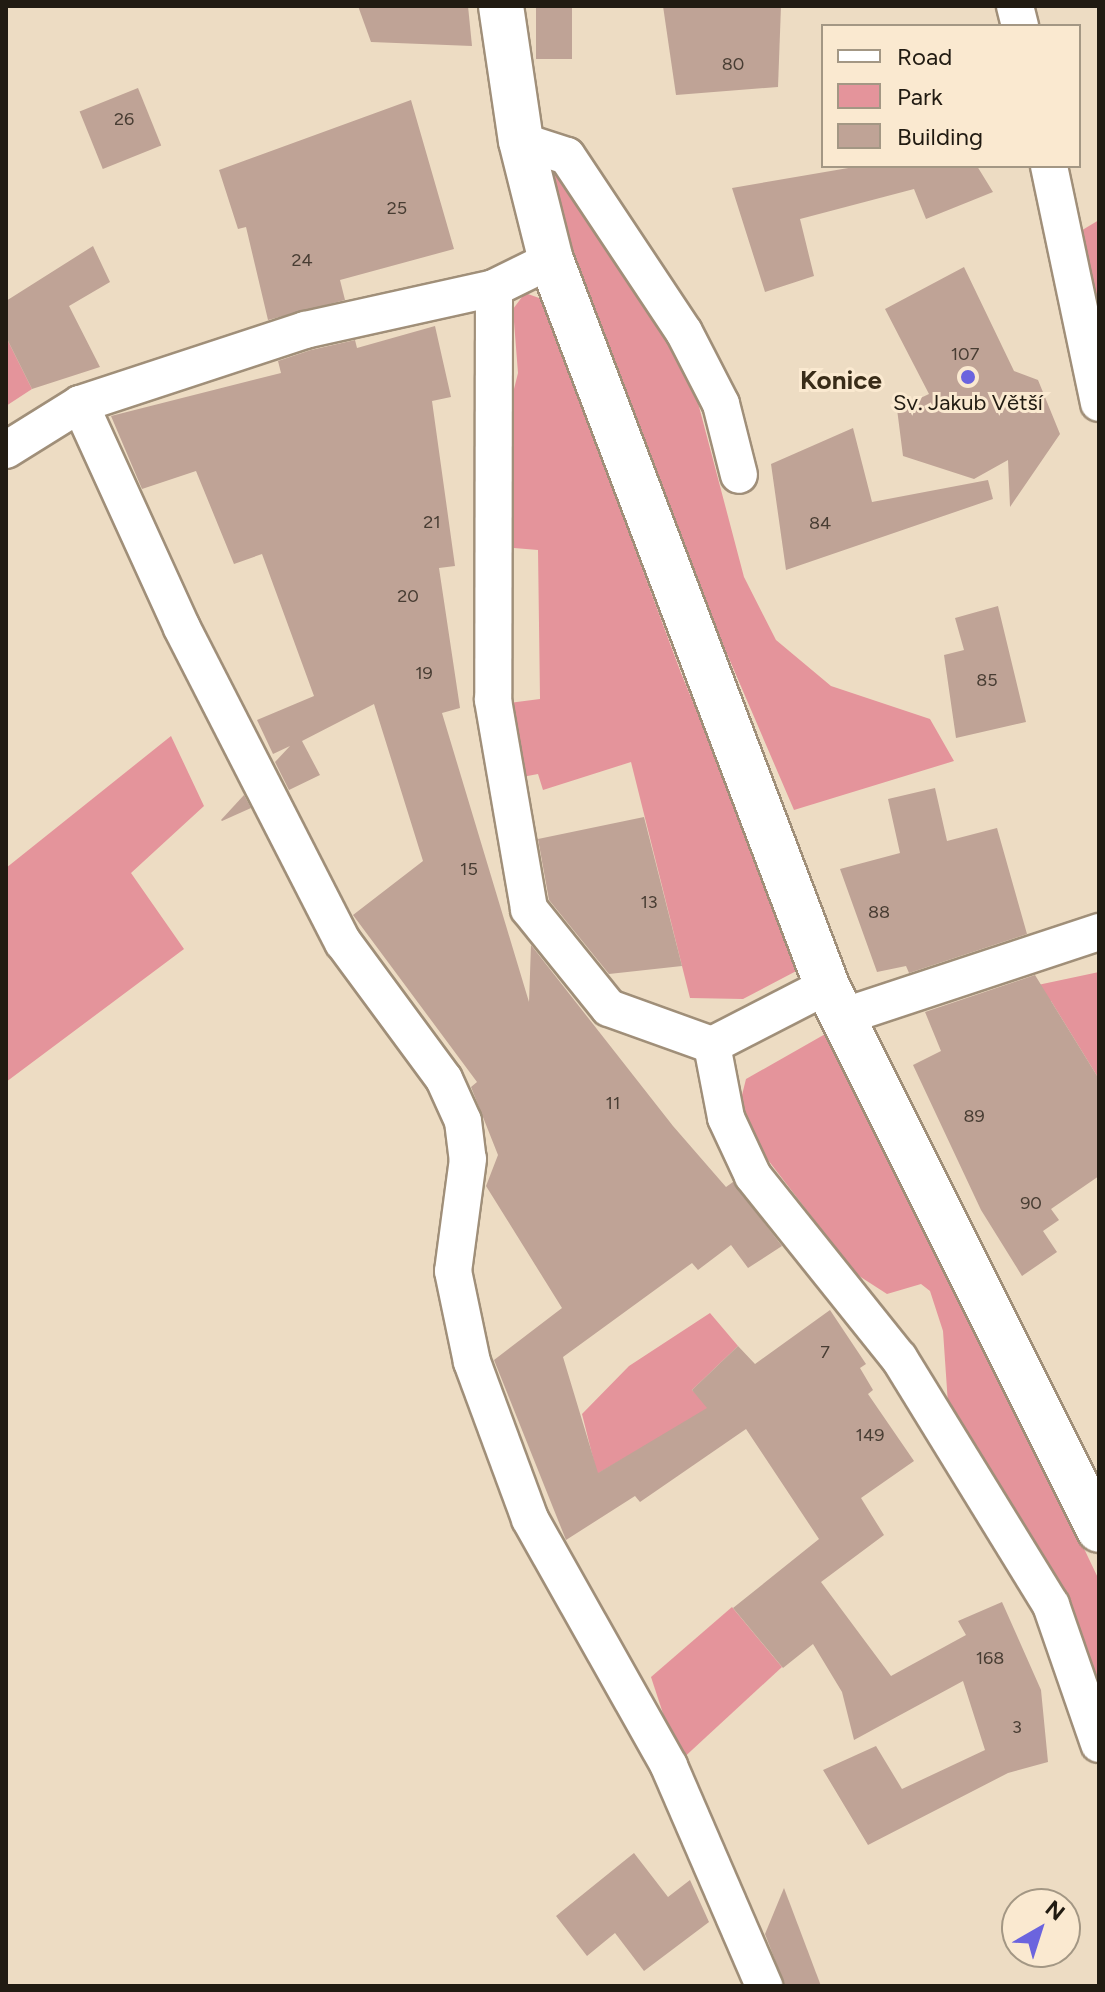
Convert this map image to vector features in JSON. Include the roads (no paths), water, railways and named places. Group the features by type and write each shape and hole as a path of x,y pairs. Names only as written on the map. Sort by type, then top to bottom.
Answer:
{"street":[{"path":"501,6 521,141 551,260 835,1002 1099,1530"},
{"path":"521,141 567,156 684,332 721,404 739,475"},
{"path":"1049,168 1099,403"},
{"path":"6,450 80,404 305,330 494,288 551,260"},
{"path":"494,288 493,700 529,909 609,1008 712,1045 835,1002 1099,932"},
{"path":"80,404 182,628 343,942 444,1079 463,1121 468,1159 453,1271 472,1362 530,1519 574,1607 669,1766 764,1986"},
{"path":"712,1045 726,1118 753,1176 899,1358 1051,1605 1099,1744"}],"place":[{"name":"Sv. Jakub Větší","path":"968,377"}],"district":[{"name":"Konice","path":"841,381"}]}
